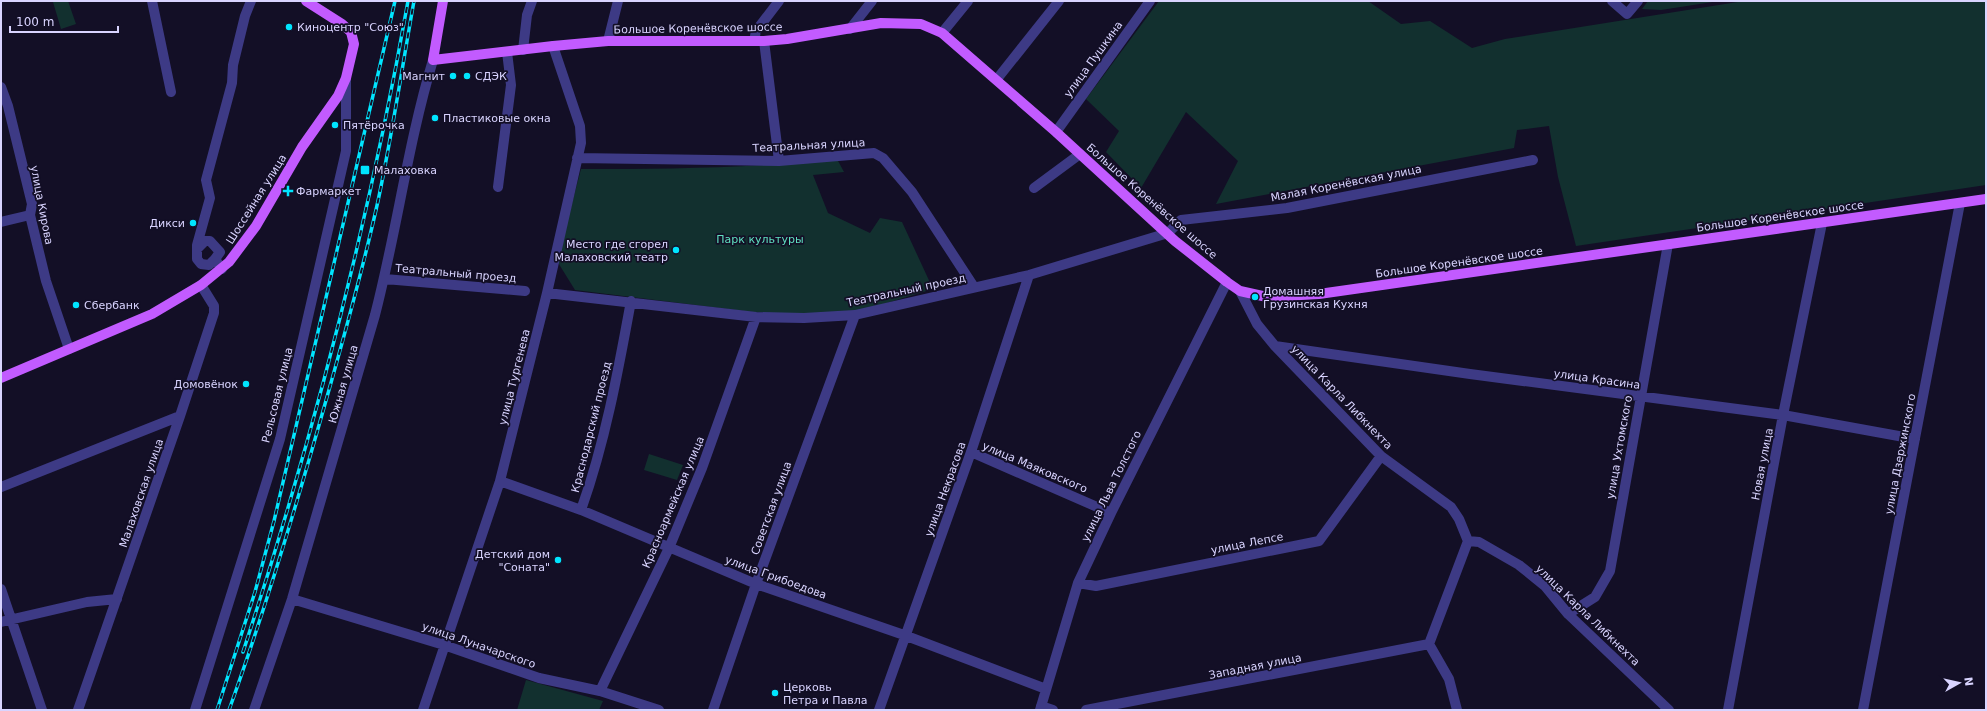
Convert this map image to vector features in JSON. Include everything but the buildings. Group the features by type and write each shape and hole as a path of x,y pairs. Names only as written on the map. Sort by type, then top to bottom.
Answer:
{"main road":[{"name":"Шоссейная улица","path":"1,378 152,314 201,285 222,269 256,226 302,147 338,96 346,78 354,44 351,32 342,24 306,1"},
{"path":"433,60 443,1"},
{"name":"Большое Коренёвское шоссе","path":"433,60 608,41 759,41 787,39 881,23 921,24 942,32 997,79 1168,233 1175,241 1227,282 1240,291 1278,298 1319,294 1986,199"}],"street":[{"path":"152,1 171,92"},
{"path":"197,249 205,241 210,241 220,252 209,265 201,264 197,259 197,249 210,198 206,180 232,83 233,65 245,16 251,1"},
{"path":"523,50 527,15 532,1"},
{"path":"608,41 618,1"},
{"path":"779,1 756,31 759,41 779,161"},
{"path":"850,29 872,1"},
{"path":"942,32 968,1"},
{"path":"997,79 1059,1"},
{"name":"улица Пушкина","path":"1056,132 1150,1"},
{"path":"1612,1 1627,14 1638,1"},
{"name":"улица Тургенева","path":"423,710 500,481 547,293 581,143 580,126 553,46"},
{"path":"498,187 511,85 507,52"},
{"name":"Южная улица","path":"254,710 292,599 385,279 422,96 433,60"},
{"name":"Рельсовая улица","path":"195,710 281,432 346,151 346,78"},
{"name":"улица Кирова","path":"1,87 8,106 32,204 30,215 46,281 69,349"},
{"name":"Театральная улица","path":"577,158 779,161 874,153 883,158 912,192 974,287"},
{"path":"1034,188 1080,154"},
{"name":"Малая Коренёвская улица","path":"1168,233 1181,220 1287,208 1533,160"},
{"name":"улица Дзержинского","path":"1862,710 1960,203"},
{"path":"1,222 30,215"},
{"name":"Новая улица","path":"1728,710 1783,415 1822,223"},
{"name":"Театральный проезд","path":"547,293 631,301 756,317 804,318 855,315 1029,275 1168,233"},
{"name":"улица Ухтомского","path":"1568,614 1595,597 1610,571 1639,396 1668,244"},
{"path":"215,259 222,269"},
{"name":"улица Некрасова","path":"879,710 904,635 971,452 1029,275"},
{"name":"Театральный проезд","path":"385,279 525,292"},
{"name":"улица Льва Толстого","path":"1040,708 1078,583 1111,512 1227,282"},
{"name":"Малаховская улица","path":"78,710 180,416 214,313 214,306 201,285"},
{"name":"улица Карла Либкнехта","path":"1240,291 1258,324 1275,346 1381,456 1451,508 1459,519 1468,541 1479,542 1519,566 1545,586 1568,614 1669,710"},
{"name":"Краснодарский проезд","path":"581,510 593,479 614,393 631,301"},
{"name":"Советская улица","path":"712,710 756,584 855,315"},
{"name":"Красноармейская улица","path":"600,690 669,548 702,468 756,317"},
{"name":"улица Красина","path":"1275,346 1783,415 1915,439"},
{"path":"1,488 180,416"},
{"name":"улица Маяковского","path":"971,452 1111,512"},
{"name":"улица Лепсе","path":"1078,583 1096,586 1319,540 1381,456"},
{"name":"улица Грибоедова","path":"500,481 581,510 756,584 904,635 1046,689"},
{"path":"1457,710 1449,679 1429,644 1468,541"},
{"path":"1,589 42,710"},
{"path":"1,622 87,602 117,599"},
{"name":"улица Луначарского","path":"292,599 444,645 539,678 600,690 659,710"},
{"name":"Западная улица","path":"1086,710 1429,644"},
{"path":"1040,708 1053,710"}],"green space":[{"path":"68,1 76,24 61,29 53,2"},
{"path":"1159,1 1368,1 1401,24 1430,21 1472,48 1505,39 1744,1 1986,1 1986,185 1576,246 1558,177 1549,126 1517,130 1514,148 1216,204 1238,161 1186,112 1141,188 1106,152 1119,131 1086,99"},
{"path":"1648,1 1719,1 1661,10 1642,9"},
{"name":"Парк культуры","path":"837,159 844,172 813,175 828,213 870,233 880,218 902,222 933,289 867,309 817,316 752,312 575,290 557,261 581,169 709,167"},
{"path":"649,454 683,465 677,480 644,470"},
{"path":"526,680 603,701 599,710 517,710"}],"railway":[{"path":"217,710 255,592 274,521 395,1"},
{"path":"243,652 293,491 337,329 376,166 408,1"},
{"path":"229,710 268,596 291,520 360,277 383,176 414,1"}],"place":[{"name":"Киноцентр \"Союз\"","path":"289,27"},
{"name":"Магнит","path":"453,76"},
{"name":"СДЭК","path":"467,76"},
{"name":"Пластиковые окна","path":"435,118"},
{"name":"Пятёрочка","path":"335,125"},
{"name":"Малаховка","path":"365,170"},
{"name":"Фармаркет","path":"288,191"},
{"name":"Дикси","path":"193,223"},
{"name":"Место где сгорел Малаховский театр","path":"676,250"},
{"name":"Домашняя Грузинская Кухня","path":"1255,297"},
{"name":"Сбербанк","path":"76,305"},
{"name":"Домовёнок","path":"246,384"},
{"name":"Детский дом \"Соната\"","path":"558,560"},
{"name":"Церковь Петра и Павла","path":"775,693"}]}
